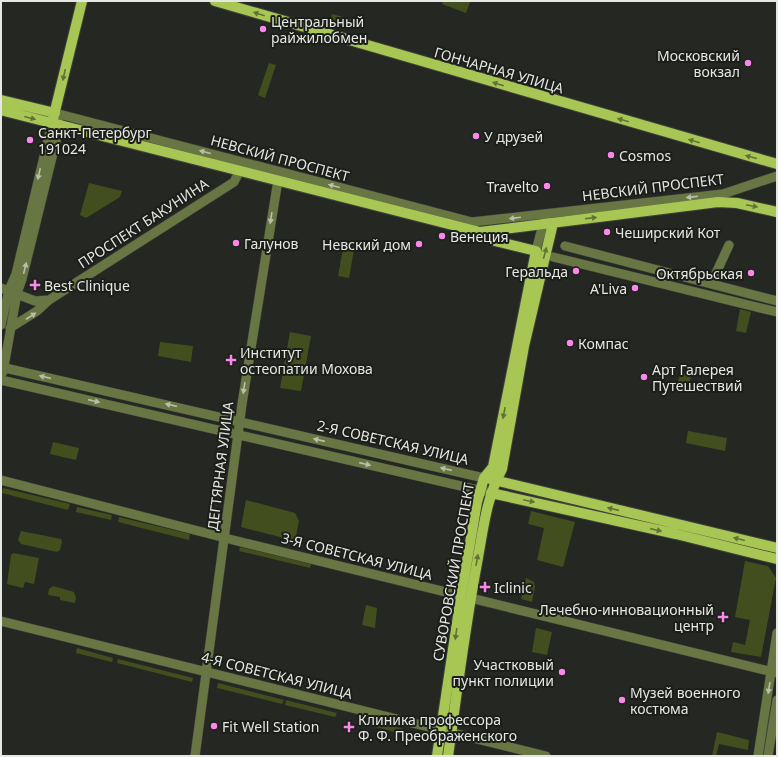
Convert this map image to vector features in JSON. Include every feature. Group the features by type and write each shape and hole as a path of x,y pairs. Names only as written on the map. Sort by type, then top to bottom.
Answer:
{"main road":[{"path":"56,120 82,1"},
{"name":"ГОНЧАРНАЯ УЛИЦА","path":"215,1 776,164"},
{"name":"НЕВСКИЙ ПРОСПЕКТ","path":"1,100 56,120"},
{"name":"НЕВСКИЙ ПРОСПЕКТ","path":"1,110 56,120 241,166 278,180 480,232 495,241 536,251"},
{"name":"НЕВСКИЙ ПРОСПЕКТ","path":"480,232 550,220 718,202 737,203 777,212"},
{"name":"СУВОРОВСКИЙ ПРОСПЕКТ","path":"466,597 491,493 502,469 524,346 550,220"},
{"name":"СУВОРОВСКИЙ ПРОСПЕКТ","path":"437,756 446,732 480,491 484,478 493,467 536,251"},
{"name":"2-Я СОВЕТСКАЯ УЛИЦА","path":"484,478 777,548"},
{"name":"2-Я СОВЕТСКАЯ УЛИЦА","path":"491,493 777,559"},
{"name":"СУВОРОВСКИЙ ПРОСПЕКТ","path":"446,732 448,756"}],"street":[{"path":"10,328 1,323 9,290 22,279 56,120"},
{"name":"НЕВСКИЙ ПРОСПЕКТ","path":"241,166 467,221 480,222 550,220 723,194 777,176"},
{"name":"ПРОСПЕКТ БАКУНИНА","path":"10,328 37,311 49,300 234,182 241,166"},
{"name":"ДЕГТЯРНАЯ УЛИЦА","path":"195,756 240,421 278,180"},
{"name":"СУВОРОВСКИЙ ПРОСПЕКТ","path":"536,251 550,220"},
{"path":"711,284 729,245"},
{"path":"565,246 777,301"},
{"path":"553,257 777,312"},
{"path":"608,271 612,258"},
{"path":"9,290 35,301 49,300"},
{"path":"1,382 2,367 10,328 9,290"},
{"name":"2-Я СОВЕТСКАЯ УЛИЦА","path":"2,367 484,478"},
{"name":"2-Я СОВЕТСКАЯ УЛИЦА","path":"1,382 491,493"},
{"name":"3-Я СОВЕТСКАЯ УЛИЦА","path":"1,480 466,597 774,672"},
{"name":"4-Я СОВЕТСКАЯ УЛИЦА","path":"1,621 546,756"},
{"path":"758,756 774,672 777,633"},
{"path":"768,756 777,700"}],"green space":[{"path":"443,1 470,2 466,13 442,4"},
{"path":"332,14 354,20 353,27 330,22"},
{"path":"269,63 276,65 265,98 258,95"},
{"path":"89,183 122,191 120,197 86,218 80,215"},
{"path":"343,248 354,250 349,278 338,276"},
{"path":"740,309 751,312 746,333 736,331"},
{"path":"290,332 311,336 301,391 280,388"},
{"path":"160,342 193,346 191,362 158,356"},
{"path":"680,373 691,375 688,393 676,391"},
{"path":"688,431 727,438 725,451 686,443"},
{"path":"53,442 79,448 76,460 50,454"},
{"path":"3,488 70,504 68,510 2,493"},
{"path":"246,500 295,513 299,521 295,541 241,527"},
{"path":"77,507 112,515 111,520 76,512"},
{"path":"531,511 575,522 563,567 537,560 544,528 528,524"},
{"path":"119,517 190,534 189,540 118,522"},
{"path":"21,531 61,539 62,542 60,550 57,552 21,544 18,540"},
{"path":"240,547 311,564 310,568 239,551"},
{"path":"13,553 39,558 34,584 25,582 23,588 7,584 11,555"},
{"path":"745,561 768,566 776,578 761,657 731,652 733,642 745,645 750,620 735,617"},
{"path":"526,578 534,582 535,587 532,602 521,599"},
{"path":"53,586 74,592 76,598 75,603 60,600 60,597 48,595 49,589"},
{"path":"366,605 377,608 375,628 362,625"},
{"path":"536,628 552,632 547,655 532,652"},
{"path":"77,648 113,658 112,662 76,653"},
{"path":"118,659 193,678 192,682 117,663"},
{"path":"218,683 284,700 282,704 217,688"},
{"path":"286,700 337,713 335,717 285,705"},
{"path":"369,720 404,729 402,734 368,725"},
{"path":"717,732 749,740 748,750 719,744 716,756 712,756"}],"place":[{"name":"Центральный райжилобмен","path":"263,29"},
{"name":"Московский вокзал","path":"748,63"},
{"name":"У друзей","path":"476,136"},
{"name":"Санкт-Петербург 191024","path":"30,140"},
{"name":"Cosmos","path":"611,155"},
{"name":"Travelto","path":"547,186"},
{"name":"Чеширский Кот","path":"607,232"},
{"name":"Венеция","path":"442,236"},
{"name":"Галунов","path":"236,243"},
{"name":"Невский дом","path":"419,244"},
{"name":"Геральда","path":"576,271"},
{"name":"Октябрьская","path":"751,273"},
{"name":"Best Clinique","path":"35,285"},
{"name":"A'Liva","path":"635,288"},
{"name":"Компас","path":"570,343"},
{"name":"Институт остеопатии Мохова","path":"231,360"},
{"name":"Арт Галерея Путешествий","path":"644,377"},
{"name":"Iclinic","path":"485,587"},
{"name":"Лечебно-инновационный центр","path":"723,617"},
{"name":"Участковый пункт полиции","path":"562,672"},
{"name":"Музей военного костюма","path":"622,700"},
{"name":"Fit Well Station","path":"214,726"},
{"name":"Клиника профессора Ф. Ф. Преображенского","path":"349,727"}]}
